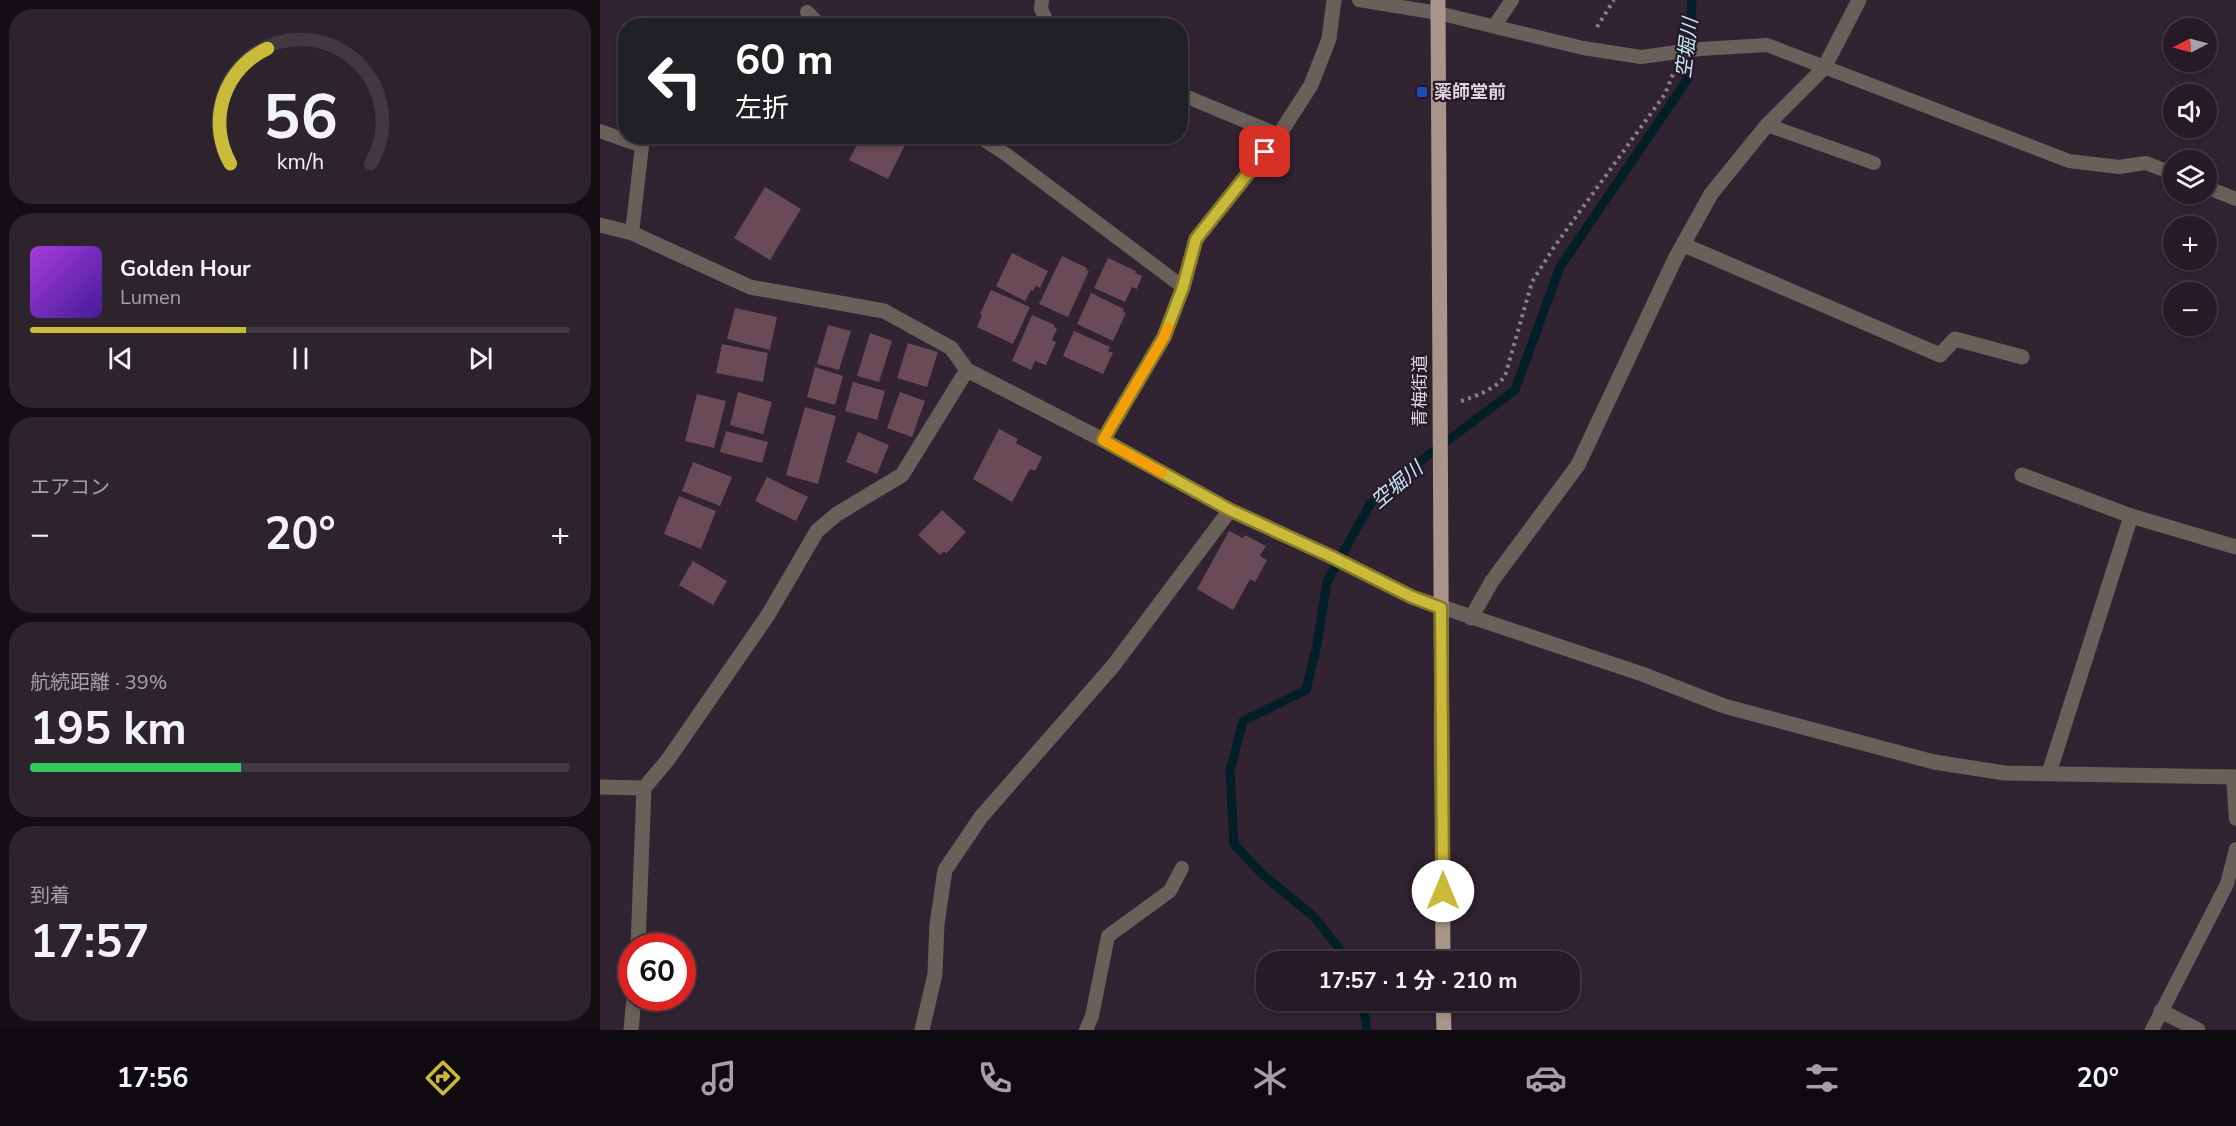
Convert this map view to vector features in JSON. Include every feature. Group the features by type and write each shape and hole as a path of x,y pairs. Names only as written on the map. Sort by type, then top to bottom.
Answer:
{"main road":[{"name":"青梅街道","path":"1438,7 1443,951"},
{"path":"1443,1011 1444,1030"}],"street":[{"path":"1103,440 1164,337 1183,287 1196,239 1279,135 1311,85 1329,39 1334,0"},
{"path":"1471,618 1492,581 1578,465 1675,259 1712,194 1767,125 1824,68 1859,0"},
{"path":"600,225 633,233 750,287 884,311 951,348 966,370 1103,440 1230,510 1412,597 1642,674 1724,706 1934,762 2005,773 2235,777"},
{"path":"1684,245 1940,355 1954,339 2022,357"},
{"path":"638,933 644,788 667,761 768,615 817,531 837,514 902,475 966,370"},
{"path":"2022,475 2131,516 2236,547"},
{"path":"922,1030 935,974 937,924 945,870 981,817 1113,666 1230,510"},
{"path":"2049,773 2131,516"},
{"path":"600,787 644,788"},
{"path":"631,1030 633,1011"},
{"path":"2161,1011 2198,1030"}],"lane":[{"path":"1042,0 1041,9 1045,18"},
{"path":"1359,0 1438,7 1495,25 1583,48 1641,57 1700,49 1767,45 2069,161 2119,167 2146,163 2163,170"},
{"path":"1495,25 1512,0"},
{"path":"807,12 813,18"},
{"path":"1188,97 1279,135"},
{"path":"1767,125 1874,163"},
{"path":"600,131 618,137"},
{"path":"633,233 642,146 636,144"},
{"path":"990,144 1183,287"},
{"path":"2217,191 2236,199"},
{"path":"2235,777 2236,819"},
{"path":"2152,1030 2227,884 2236,849"},
{"path":"1086,1030 1092,1016 1108,936 1170,891 1182,868"}],"path":[{"path":"1583,48 1614,0"},
{"path":"1440,406 1477,396 1499,383 1505,376 1532,282 1554,247 1665,94 1682,51"}],"building":[{"path":"857,144 906,144 888,179 849,160"},
{"path":"765,187 801,209 770,260 734,238"},
{"path":"1012,253 1048,271 1040,288 1036,286 1033,291 1031,290 1025,301 996,286"},
{"path":"1062,256 1089,271 1068,317 1039,304"},
{"path":"1108,258 1142,276 1137,289 1132,287 1125,302 1094,288"},
{"path":"991,290 1030,307 1013,344 977,327"},
{"path":"1091,293 1124,309 1123,312 1126,313 1113,341 1077,324"},
{"path":"735,308 777,317 770,350 727,339"},
{"path":"1032,315 1055,325 1057,329 1052,340 1056,342 1046,365 1035,361 1031,370 1012,361"},
{"path":"828,325 851,331 839,370 817,364"},
{"path":"1074,331 1110,347 1108,351 1113,353 1103,374 1063,356"},
{"path":"870,333 892,341 879,382 857,376"},
{"path":"908,343 938,352 927,387 897,378"},
{"path":"722,344 768,353 763,382 716,373"},
{"path":"815,367 843,376 835,405 807,397"},
{"path":"853,382 885,391 877,420 845,411"},
{"path":"738,392 772,402 763,434 730,425"},
{"path":"900,392 925,401 912,437 887,428"},
{"path":"697,394 726,401 714,448 685,441"},
{"path":"805,407 836,416 818,484 786,475"},
{"path":"999,429 1018,439 1016,443 1042,457 1035,471 1030,469 1012,502 973,479"},
{"path":"726,431 768,442 762,463 720,452"},
{"path":"858,432 889,445 877,474 846,462"},
{"path":"693,462 732,477 720,506 682,491"},
{"path":"767,477 808,497 796,521 755,501"},
{"path":"679,496 716,511 701,549 664,534"},
{"path":"942,510 966,532 946,554 944,551 940,555 918,535"},
{"path":"1229,531 1243,538 1245,535 1266,546 1260,556 1267,560 1255,582 1250,579 1233,610 1197,589"},
{"path":"693,561 727,581 713,605 679,585"}],"waterway":[{"name":"空堀川","path":"1340,951 1313,916 1262,874 1234,844 1230,771 1243,721 1306,690 1317,645 1327,582 1370,504 1415,465 1515,390 1560,267 1687,80 1692,0"},
{"name":"空堀川","path":"1363,1011 1367,1030"}],"slow traffic":[{"path":"1162,473 1103,440 1168,327"}],"place":[{"name":"薬師堂前","path":"1422,92"}],"route":[{"path":"1265,152 1196,239 1183,287 1164,337 1103,440 1230,510 1412,597 1441,608 1443,891"}]}
